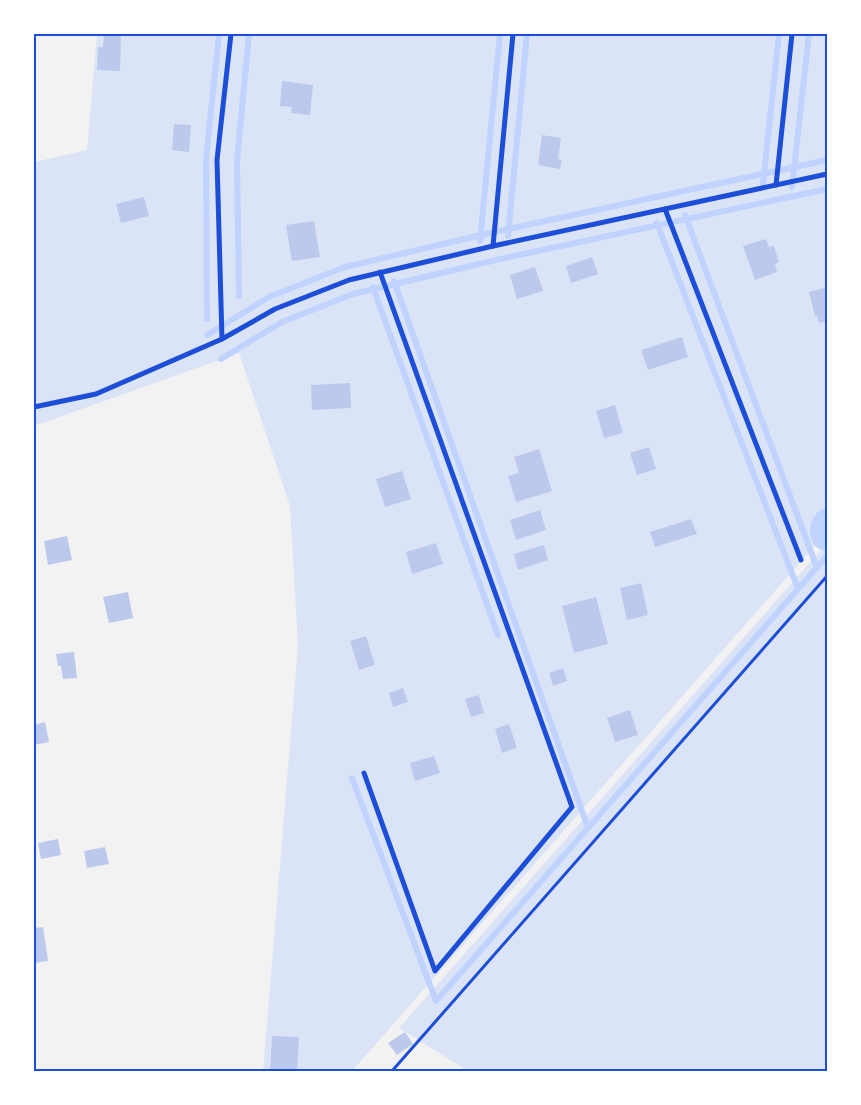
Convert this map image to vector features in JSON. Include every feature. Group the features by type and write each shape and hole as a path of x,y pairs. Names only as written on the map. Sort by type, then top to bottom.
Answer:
{"street":[{"path":"222,339 217,160 231,34"},
{"path":"493,246 513,34"},
{"path":"776,185 792,34"},
{"path":"34,406 96,394 222,339 275,309 349,280 493,246 827,174"},
{"path":"665,209 801,560"},
{"path":"364,773 435,971 572,807 380,272"}],"path":[{"path":"392,1071 827,576"}],"shaded area":[{"path":"97,34 827,34 827,532 352,1071 263,1071 298,646 290,506 239,353 34,426 34,162 87,150"},
{"path":"827,543 827,1071 468,1071 399,1028"}],"water":[{"path":"827,507 827,548 825,550 815,546 810,536 810,530 813,518 820,510"}],"building":[{"path":"104,34 121,34 120,71 97,70 98,47 103,47"},
{"path":"282,81 313,85 310,115 291,113 292,107 280,106"},
{"path":"174,124 191,125 189,152 172,150"},
{"path":"542,135 561,138 558,159 562,160 560,169 538,165"},
{"path":"144,197 149,216 121,223 116,204"},
{"path":"314,221 320,257 292,261 286,225"},
{"path":"766,239 769,247 774,246 779,262 775,264 777,272 755,280 743,246"},
{"path":"592,257 598,274 571,283 566,266"},
{"path":"535,267 543,291 517,299 510,275"},
{"path":"827,287 827,321 819,323 817,316 815,316 809,292"},
{"path":"682,337 688,357 648,370 641,350"},
{"path":"350,383 351,408 312,410 311,385"},
{"path":"615,405 623,433 604,438 596,411"},
{"path":"649,447 656,469 637,475 630,453"},
{"path":"539,449 552,491 516,502 508,476 519,473 514,457"},
{"path":"402,471 411,499 385,507 376,479"},
{"path":"540,510 546,530 516,540 510,520"},
{"path":"691,519 697,534 655,547 650,532"},
{"path":"67,536 72,560 48,565 44,541"},
{"path":"436,543 443,564 412,574 406,552"},
{"path":"544,545 548,560 518,570 514,554"},
{"path":"641,583 648,615 627,620 620,588"},
{"path":"128,592 133,618 109,623 103,597"},
{"path":"596,597 608,644 574,653 562,606"},
{"path":"366,636 375,665 359,670 350,641"},
{"path":"74,652 77,678 63,679 61,666 58,666 56,654"},
{"path":"563,668 567,681 553,686 549,673"},
{"path":"403,688 408,702 393,707 389,693"},
{"path":"479,695 484,713 471,717 465,699"},
{"path":"630,710 638,735 615,742 607,718"},
{"path":"45,722 49,742 34,745 34,725"},
{"path":"509,724 517,748 502,753 495,729"},
{"path":"434,756 440,773 415,781 410,763"},
{"path":"58,839 61,855 41,859 38,843"},
{"path":"105,847 109,864 87,868 84,851"},
{"path":"43,927 48,961 34,963 34,928"},
{"path":"405,1032 413,1044 397,1055 388,1043"},
{"path":"272,1036 299,1037 297,1071 270,1071"}],"waterway":[{"path":"207,319 206,159 219,34"},
{"path":"239,296 237,161 249,34"},
{"path":"480,241 500,34"},
{"path":"508,236 527,34"},
{"path":"763,184 779,34"},
{"path":"792,187 809,34"},
{"path":"207,335 269,297 345,267 490,233 827,160"},
{"path":"221,359 282,322 353,294 496,260 827,189"},
{"path":"685,215 817,568"},
{"path":"657,223 798,589"},
{"path":"394,281 588,828"},
{"path":"373,287 498,635"},
{"path":"352,778 436,1001 827,556"}]}
